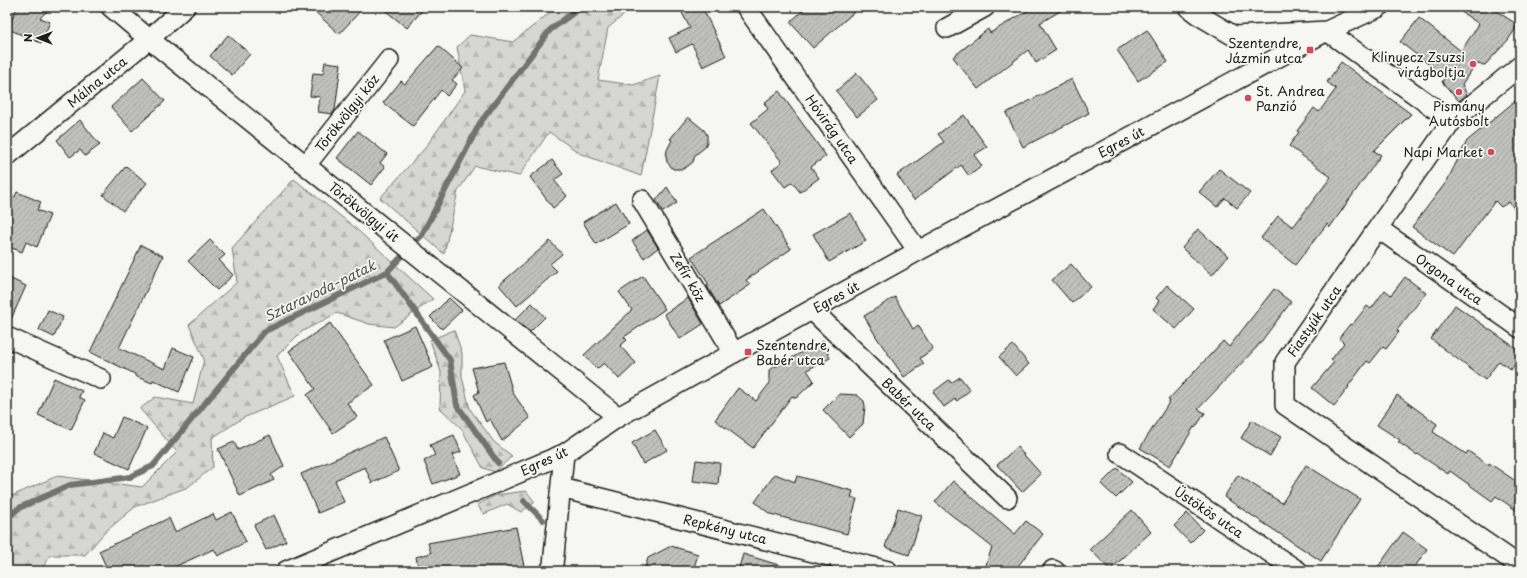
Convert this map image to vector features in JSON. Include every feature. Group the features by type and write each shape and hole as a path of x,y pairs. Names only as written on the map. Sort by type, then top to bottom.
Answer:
{"street":[{"name":"Törökvölgyi út","path":"111,7 618,417"},
{"name":"Málna utca","path":"7,156 149,39 185,7"},
{"name":"Hóvirág utca","path":"746,7 918,251"},
{"path":"947,28 985,7"},
{"path":"1188,7 1234,36 1327,31 1452,121"},
{"name":"Egres út","path":"286,571 564,454 618,417 918,251 1327,31 1379,7"},
{"name":"Törökvölgyi köz","path":"306,165 389,60"},
{"name":"Fiastyúk utca","path":"1517,73 1452,121 1379,229 1285,362 1285,405 1520,566"},
{"name":"Zefír köz","path":"642,200 734,353"},
{"name":"Orgona utca","path":"1379,229 1518,324"},
{"name":"Babér utca","path":"812,310 1006,498"},
{"path":"7,337 101,380"},
{"name":"Üstökös utca","path":"1120,453 1298,571"},
{"path":"550,571 553,565 564,454"},
{"name":"Repkény utca","path":"561,488 888,571"}],"green space":[{"path":"557,7 633,7 608,28 598,80 633,85 660,76 641,176 581,154 549,132 519,176 475,166 458,191 444,254 380,198 425,148 465,91 457,47 470,35 513,42"},
{"path":"294,179 353,226 433,299 394,327 369,324 337,313 301,332 277,356 295,396 243,418 212,438 213,467 188,487 135,507 105,532 85,555 50,555 41,571 7,571 7,498 57,476 142,487 177,452 140,409 155,397 193,404 204,359 189,325 237,282 232,248"},
{"path":"454,330 462,353 462,377 470,409 494,442 512,456 495,472 483,468 461,428 440,408 441,372 430,340"},
{"path":"526,491 535,502 521,512 507,504 484,514 477,505 496,495"}],"building":[{"path":"19,7 51,7 40,18 50,22 41,43 8,29 15,11"},
{"path":"310,7 364,7 339,34"},
{"path":"381,7 425,7 407,28"},
{"path":"679,7 702,7 726,56 703,67 692,44 676,52 669,38 690,28"},
{"path":"807,7 860,7 813,48 790,22"},
{"path":"1034,7 1067,7 1040,23 1056,50 1036,63 1028,50 978,89 953,57 988,29 990,33"},
{"path":"1454,7 1490,7 1518,25 1508,40 1485,65 1476,64 1462,84 1467,95 1459,101 1442,82 1445,77 1400,42 1419,18 1461,51 1479,24"},
{"path":"1147,30 1168,62 1138,81 1117,50"},
{"path":"228,35 250,54 232,75 210,56"},
{"path":"438,46 463,68 452,80 457,84 447,96 441,90 413,126 383,103 401,81 405,84"},
{"path":"325,62 341,64 335,110 332,114 318,112 320,97 310,96 313,73 323,74"},
{"path":"1341,62 1411,114 1374,151 1381,155 1330,227 1327,224 1295,265 1261,238 1278,216 1293,227 1331,177 1289,146 1299,132 1297,131 1314,108 1319,112 1336,89 1327,82"},
{"path":"857,73 878,100 857,117 836,91"},
{"path":"143,78 165,101 132,131 111,107"},
{"path":"1072,79 1089,113 1023,147 1006,113"},
{"path":"779,91 826,156 811,167 819,178 800,192 792,182 785,187 772,170 782,162 751,123 768,109 764,103"},
{"path":"1520,97 1520,216 1509,202 1501,207 1495,201 1453,257 1412,227 1447,181 1467,141"},
{"path":"964,115 987,147 974,155 982,166 969,176 961,165 914,200 897,175 944,142 938,134"},
{"path":"688,117 704,130 707,135 707,142 704,148 695,155 693,162 688,166 683,169 673,169 667,162 666,156 672,140 670,139"},
{"path":"80,120 100,145 85,156 80,150 70,157 57,140"},
{"path":"358,131 387,154 380,163 385,167 371,185 337,158"},
{"path":"552,160 563,174 554,180 567,196 553,208 530,177"},
{"path":"126,166 147,183 123,211 103,195"},
{"path":"1219,169 1250,193 1237,208 1225,198 1217,207 1199,192"},
{"path":"667,187 677,203 663,212 656,200"},
{"path":"17,192 41,202 37,210 50,215 37,247 26,242 22,252 7,246 7,194 15,197"},
{"path":"616,202 629,224 596,244 583,222"},
{"path":"764,209 791,249 746,280 750,285 719,306 707,286 709,285 691,257"},
{"path":"851,213 866,241 829,262 813,234"},
{"path":"1198,229 1228,256 1212,275 1182,248"},
{"path":"647,230 658,248 644,258 632,241"},
{"path":"210,240 225,255 219,260 233,275 217,290 188,261"},
{"path":"550,241 562,254 550,264 557,271 517,306 499,285"},
{"path":"141,245 163,256 119,348 165,369 173,348 194,357 179,392 153,380 152,383 135,376 135,374 90,352"},
{"path":"1071,264 1091,287 1072,303 1052,280"},
{"path":"643,276 665,309 624,337 627,340 620,346 636,363 619,379 604,363 597,369 584,355 632,310 619,292"},
{"path":"7,277 26,286 8,326 7,326"},
{"path":"1405,277 1426,293 1397,330 1399,332 1386,349 1383,347 1370,363 1367,361 1334,406 1312,388 1334,362 1331,360 1344,343 1339,338 1350,324 1352,325 1367,306 1371,309 1385,290 1391,295"},
{"path":"1167,285 1194,309 1176,329 1153,309 1159,301 1156,298"},
{"path":"1274,289 1291,302 1257,347 1198,409 1205,413 1195,428 1194,427 1170,466 1140,448 1170,401 1168,400 1223,341 1229,347"},
{"path":"895,297 913,329 918,325 933,349 920,358 924,364 904,377 864,316"},
{"path":"449,298 462,310 442,329 430,317"},
{"path":"688,298 703,324 680,339 664,314"},
{"path":"532,303 545,317 530,332 515,320"},
{"path":"1455,305 1520,351 1520,357 1511,370 1499,361 1485,380 1431,339"},
{"path":"48,310 63,317 54,337 39,330"},
{"path":"330,323 374,385 347,403 357,417 333,433 307,395 315,389 289,351"},
{"path":"415,326 433,367 402,381 384,340"},
{"path":"823,341 830,358 807,370 814,381 796,398 792,396 753,448 715,420 738,388 756,401 769,384 769,370"},
{"path":"1013,345 1029,364 1016,376 999,357"},
{"path":"504,362 513,393 530,418 502,441 490,419 486,422 474,395 479,392 472,368"},
{"path":"960,377 970,390 957,401 955,399 944,407 933,392 949,380 951,383"},
{"path":"54,378 82,391 79,397 85,400 71,430 38,415"},
{"path":"839,394 857,395 864,401 865,406 863,424 849,437 823,410"},
{"path":"1397,395 1437,424 1433,432 1466,454 1468,451 1488,465 1489,463 1520,484 1520,513 1496,496 1492,501 1450,471 1448,474 1418,454 1417,455 1398,442 1400,440 1377,425"},
{"path":"122,417 147,428 129,469 94,453 103,433 113,438"},
{"path":"1252,420 1281,437 1270,456 1241,438"},
{"path":"655,430 667,450 643,464 632,443"},
{"path":"270,435 284,466 271,475 274,480 240,496 218,449 234,442 238,450"},
{"path":"454,435 461,452 452,455 460,474 433,484 424,461 435,455 430,445"},
{"path":"384,437 399,471 372,483 365,467 335,480 344,502 318,513 301,474"},
{"path":"1017,447 1041,474 1022,492 997,465"},
{"path":"696,460 720,463 718,484 693,481"},
{"path":"1306,465 1360,499 1321,561 1224,497 1238,475 1282,503"},
{"path":"1117,468 1132,482 1116,498 1101,484"},
{"path":"775,474 795,482 797,476 853,491 851,498 857,499 847,534 770,514 755,502"},
{"path":"953,481 1015,534 1026,521 1043,534 1014,571 984,571 992,547 935,502"},
{"path":"898,508 922,516 909,555 885,547"},
{"path":"1132,510 1151,532 1110,570 1090,549"},
{"path":"232,512 246,542 218,556 214,549 165,571 108,571 99,551 169,518 175,532 213,514 216,520"},
{"path":"1187,513 1203,530 1190,543 1174,526"},
{"path":"274,515 286,541 266,550 254,525"},
{"path":"516,527 525,571 419,571 416,557 431,553 428,543"},
{"path":"1403,532 1427,549 1412,571 1375,571"},
{"path":"671,546 698,554 693,571 644,571 648,558"},
{"path":"743,554 785,567 785,571 738,571"}],"waterway":[{"name":"Sztaravoda-patak","path":"7,518 19,508 70,485 130,477 153,466 265,331 387,272 422,235 480,123 550,30 581,7"},
{"path":"387,272 450,360 457,405 498,463"},
{"path":"524,501 543,520"}],"place":[{"name":"Szentendre, Jázmin utca","path":"1310,50"},
{"name":"Klinyecz Zsuzsi virágboltja","path":"1473,64"},
{"name":"Pismány Autósbolt","path":"1459,92"},
{"name":"St. Andrea Panzió","path":"1248,98"},
{"name":"Napi Market","path":"1491,152"},
{"name":"Szentendre, Babér utca","path":"748,352"}]}
